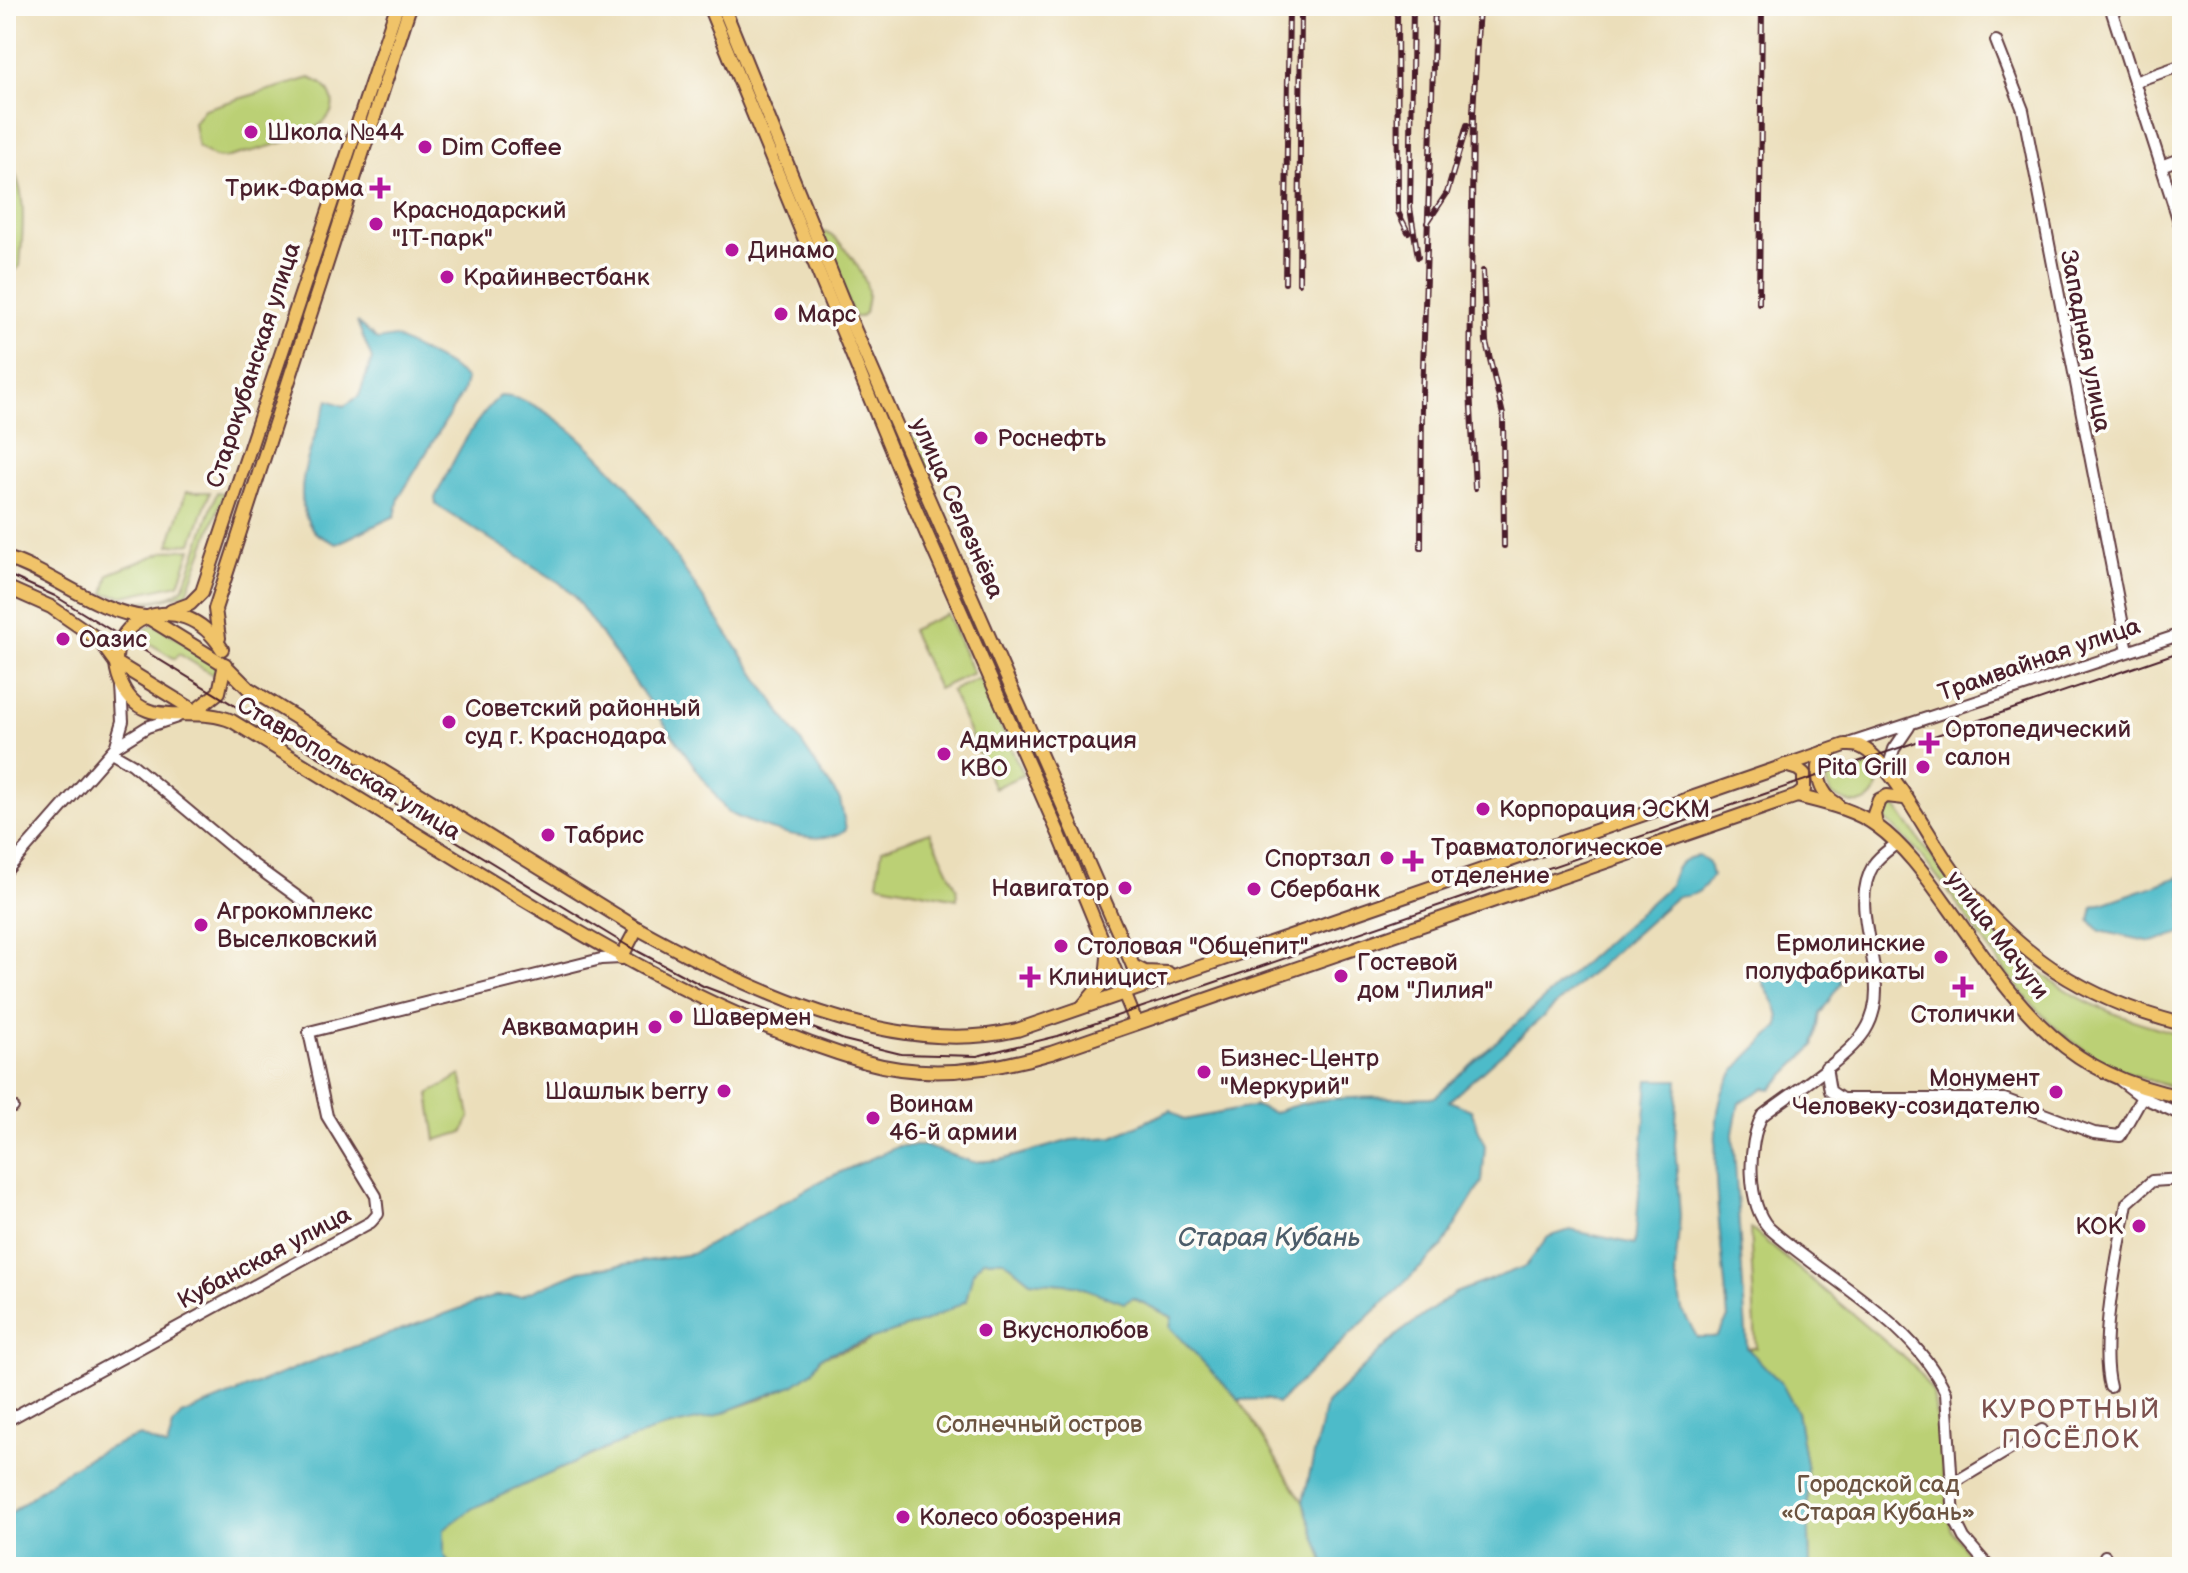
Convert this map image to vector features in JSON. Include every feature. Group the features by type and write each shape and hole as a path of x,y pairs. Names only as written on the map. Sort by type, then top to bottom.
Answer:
{"main road":[{"name":"Старокубанская улица","path":"147,617 190,604 202,592 397,6"},
{"name":"Старокубанская улица","path":"225,665 215,609 410,6"},
{"name":"улица Селезнёва","path":"709,6 913,503 1136,1022"},
{"name":"улица Селезнёва","path":"727,10 853,326 1133,966 1154,973 1183,972"},
{"path":"6,558 47,573 114,611 147,617 168,613 184,615 208,629 222,649"},
{"path":"12,589 51,607 99,640 115,662 121,683 133,701 147,711 177,717 195,711 219,692 225,665 147,617"},
{"path":"115,662 125,633 147,617"},
{"path":"115,662 195,711"},
{"name":"Ставропольская улица","path":"225,665 248,688 637,928 701,964 844,1018 901,1035 955,1039"},
{"name":"Ставропольская улица","path":"195,711 232,721 621,958 681,991 866,1062 961,1071 1026,1061 1136,1022"},
{"name":"Трамвайная улица","path":"955,1039 1017,1030 1845,745"},
{"name":"улица Мачуги","path":"1845,745 1866,749 1887,771 1955,874 1996,924 2032,956 2091,992 2182,1024"},
{"path":"1824,752 1818,770 1819,784 1831,801 1843,808"},
{"path":"1136,1022 1797,796 1806,784 1804,774 1785,765"},
{"name":"улица Мачуги","path":"1797,796 1843,808 1876,825 1897,843 1925,875 2007,990 2047,1033 2085,1063 2116,1078 2182,1097"},
{"path":"1876,825 1874,814 1879,800 1887,796 1904,798"},
{"path":"621,958 637,928"},
{"path":"1081,1008 1106,979 1108,953"}],"street":[{"path":"2110,6 2182,231"},
{"name":"улица Селезнёва","path":"723,38 727,10"},
{"name":"Западная улица","path":"1996,41 2023,110 2128,651"},
{"path":"2134,82 2182,65"},
{"path":"2161,166 2182,158"},
{"name":"Трамвайная улица","path":"1845,745 2182,634"},
{"path":"113,749 123,721 121,683"},
{"path":"6,871 113,749 147,727 177,717"},
{"path":"1887,771 1894,749 1910,726"},
{"path":"113,749 247,860 310,906"},
{"path":"1897,843 1875,862 1868,881 1865,907 1878,990 1876,1007 1866,1030 1852,1048 1762,1116 1755,1129 1754,1184 1760,1218 1903,1335 1926,1359 1946,1393 1954,1518 1964,1538 1989,1567"},
{"name":"Кубанская улица","path":"6,1421 371,1222 378,1214 370,1186 327,1116 309,1032 601,959 621,958"},
{"path":"1826,1067 1830,1091 1842,1099 2004,1099 2094,1133 2120,1136 2142,1097"},
{"path":"2116,1078 2142,1097 2182,1115"},
{"path":"2110,1387 2107,1356 2127,1203 2152,1181 2182,1179"},
{"path":"1952,1484 2042,1430"}],"green space":[{"path":"310,78 324,86 332,99 331,112 323,123 309,132 273,146 225,158 214,157 198,147 194,123 204,109"},
{"path":"6,157 18,182 23,223 20,266 6,279"},
{"path":"824,232 845,249 867,286 865,313 860,317 854,317 820,237"},
{"path":"921,425 943,473 926,474 911,437"},
{"path":"186,492 210,492 192,543 169,545"},
{"path":"217,492 224,493 187,593 128,608 103,599 157,600 184,587"},
{"path":"191,549 179,584 124,596 104,594 109,574 166,551"},
{"path":"947,614 973,673 938,689 911,630"},
{"path":"154,624 216,662 215,676 179,654 175,659 136,635"},
{"path":"979,678 1023,775 994,788 951,691"},
{"path":"1872,765 1879,781 1867,801 1847,802 1832,795 1825,780"},
{"path":"1892,801 1955,888 2002,941 2029,964 2090,1003 2182,1035 2182,1089 2138,1077 2101,1060 2070,1040 2044,1016 2019,989 1924,860 1898,831 1878,815"},
{"path":"930,832 957,889 957,899 877,883 882,849"},
{"path":"461,1075 470,1116 464,1132 436,1140 429,1094"},
{"name":"Городской сад «Старая Кубань»","path":"1750,1228 1913,1365 1933,1393 1951,1529 1977,1567 1810,1567 1807,1470 1797,1412 1747,1348 1756,1348"},
{"name":"Солнечный остров","path":"982,1260 1004,1260 1030,1281 1075,1285 1124,1302 1133,1298 1172,1317 1239,1400 1303,1502 1326,1567 452,1567 444,1555 444,1529 484,1500 634,1437 723,1412 791,1385 821,1357 864,1344 973,1272"}],"water":[{"path":"357,322 377,340 395,337 441,361 466,379 463,392 399,498 395,516 336,544 316,533 306,517 302,501 303,483 311,448 328,400 344,406 359,396 372,359"},
{"path":"500,396 535,406 553,417 587,445 629,488 840,800 846,829 836,835 805,837 770,829 727,812 573,595 560,583 436,505 435,498 463,444 480,418"},
{"name":"Старая Кубань","path":"1699,856 1709,863 1712,876 1704,886 1693,894 1676,897 1449,1101 1471,1110 1485,1146 1482,1182 1442,1247 1277,1404 1266,1399 1239,1400 1170,1327 1172,1317 1133,1298 1124,1303 1075,1285 1030,1281 1004,1260 983,1260 973,1272 966,1301 929,1320 821,1357 813,1371 793,1385 715,1416 658,1429 603,1450 473,1508 444,1529 444,1555 452,1567 6,1567 6,1517 53,1480 103,1450 140,1436 167,1448 173,1426 181,1415 303,1365 495,1296 521,1296 580,1271 692,1254 823,1180 899,1146 924,1146 973,1162 1001,1160 1071,1140 1113,1137 1171,1110 1184,1120 1256,1106 1274,1113 1332,1099 1435,1097 1670,885 1682,862"},
{"path":"2182,876 2182,933 2152,942 2100,931 2090,920 2093,907"},
{"path":"1761,972 1841,972 1840,984 1820,1014 1814,1046 1771,1089 1764,1088 1739,1103 1733,1133 1747,1348 1782,1384 1797,1412 1807,1470 1810,1567 1326,1567 1303,1502 1326,1404 1398,1334 1455,1293 1526,1266 1548,1237 1570,1230 1635,1244 1648,1080 1678,1080 1675,1145 1680,1216 1675,1272 1682,1310 1697,1337 1717,1337 1728,1318 1716,1169 1718,1112 1723,1091 1734,1073 1779,1026 1775,1004"}],"tram line":[{"path":"6,574 55,596 628,946 703,986 844,1040 901,1054 977,1056 1058,1036 2182,651"}],"railway":[{"path":"1285,283 1289,6"},
{"path":"1299,283 1301,6"},
{"path":"1397,6 1398,212 1408,232"},
{"path":"1413,6 1410,208 1418,257"},
{"path":"1421,548 1422,397 1435,6"},
{"path":"1475,488 1470,388 1473,113 1479,6"},
{"path":"1759,303 1762,6"},
{"path":"1427,223 1447,193 1467,125"},
{"path":"1483,271 1486,342 1503,415 1504,546"}],"place":[{"name":"Школа №44","path":"251,132"},
{"name":"Dim Coffee","path":"425,147"},
{"name":"Трик-Фарма","path":"380,188"},
{"name":"Краснодарский \"IT-парк\"","path":"376,224"},
{"name":"Динамо","path":"732,250"},
{"name":"Крайинвестбанк","path":"447,277"},
{"name":"Марс","path":"781,314"},
{"name":"Роснефть","path":"981,438"},
{"name":"Оазис","path":"63,639"},
{"name":"Советский районный суд г. Краснодара","path":"449,722"},
{"name":"Ортопедический салон","path":"1929,743"},
{"name":"Администрация КВО","path":"944,754"},
{"name":"Pita Grill","path":"1923,767"},
{"name":"Корпорация ЭСКМ","path":"1483,809"},
{"name":"Табрис","path":"548,835"},
{"name":"Спортзал","path":"1387,858"},
{"name":"Травматологическое отделение","path":"1413,861"},
{"name":"Навигатор","path":"1125,888"},
{"name":"Сбербанк","path":"1254,889"},
{"name":"Агрокомплекс Выселковский","path":"201,925"},
{"name":"Столовая \"Общепит\"","path":"1061,946"},
{"name":"Ермолинские полуфабрикаты","path":"1941,957"},
{"name":"Гостевой дом \"Лилия\"","path":"1341,976"},
{"name":"Клиницист","path":"1030,977"},
{"name":"Столички","path":"1963,987"},
{"name":"Шавермен","path":"676,1017"},
{"name":"Авквамарин","path":"655,1027"},
{"name":"Бизнес-Центр \"Меркурий\"","path":"1204,1072"},
{"name":"Шашлык berry","path":"724,1091"},
{"name":"Монумент Человеку-созидателю","path":"2056,1092"},
{"name":"Воинам 46-й армии","path":"873,1118"},
{"name":"КОК","path":"2139,1226"},
{"name":"Вкуснолюбов","path":"986,1330"},
{"name":"Колесо обозрения","path":"903,1517"}],"district":[{"name":"КУРОРТНЫЙ ПОСЁЛОК","path":"2071,1424"}]}
